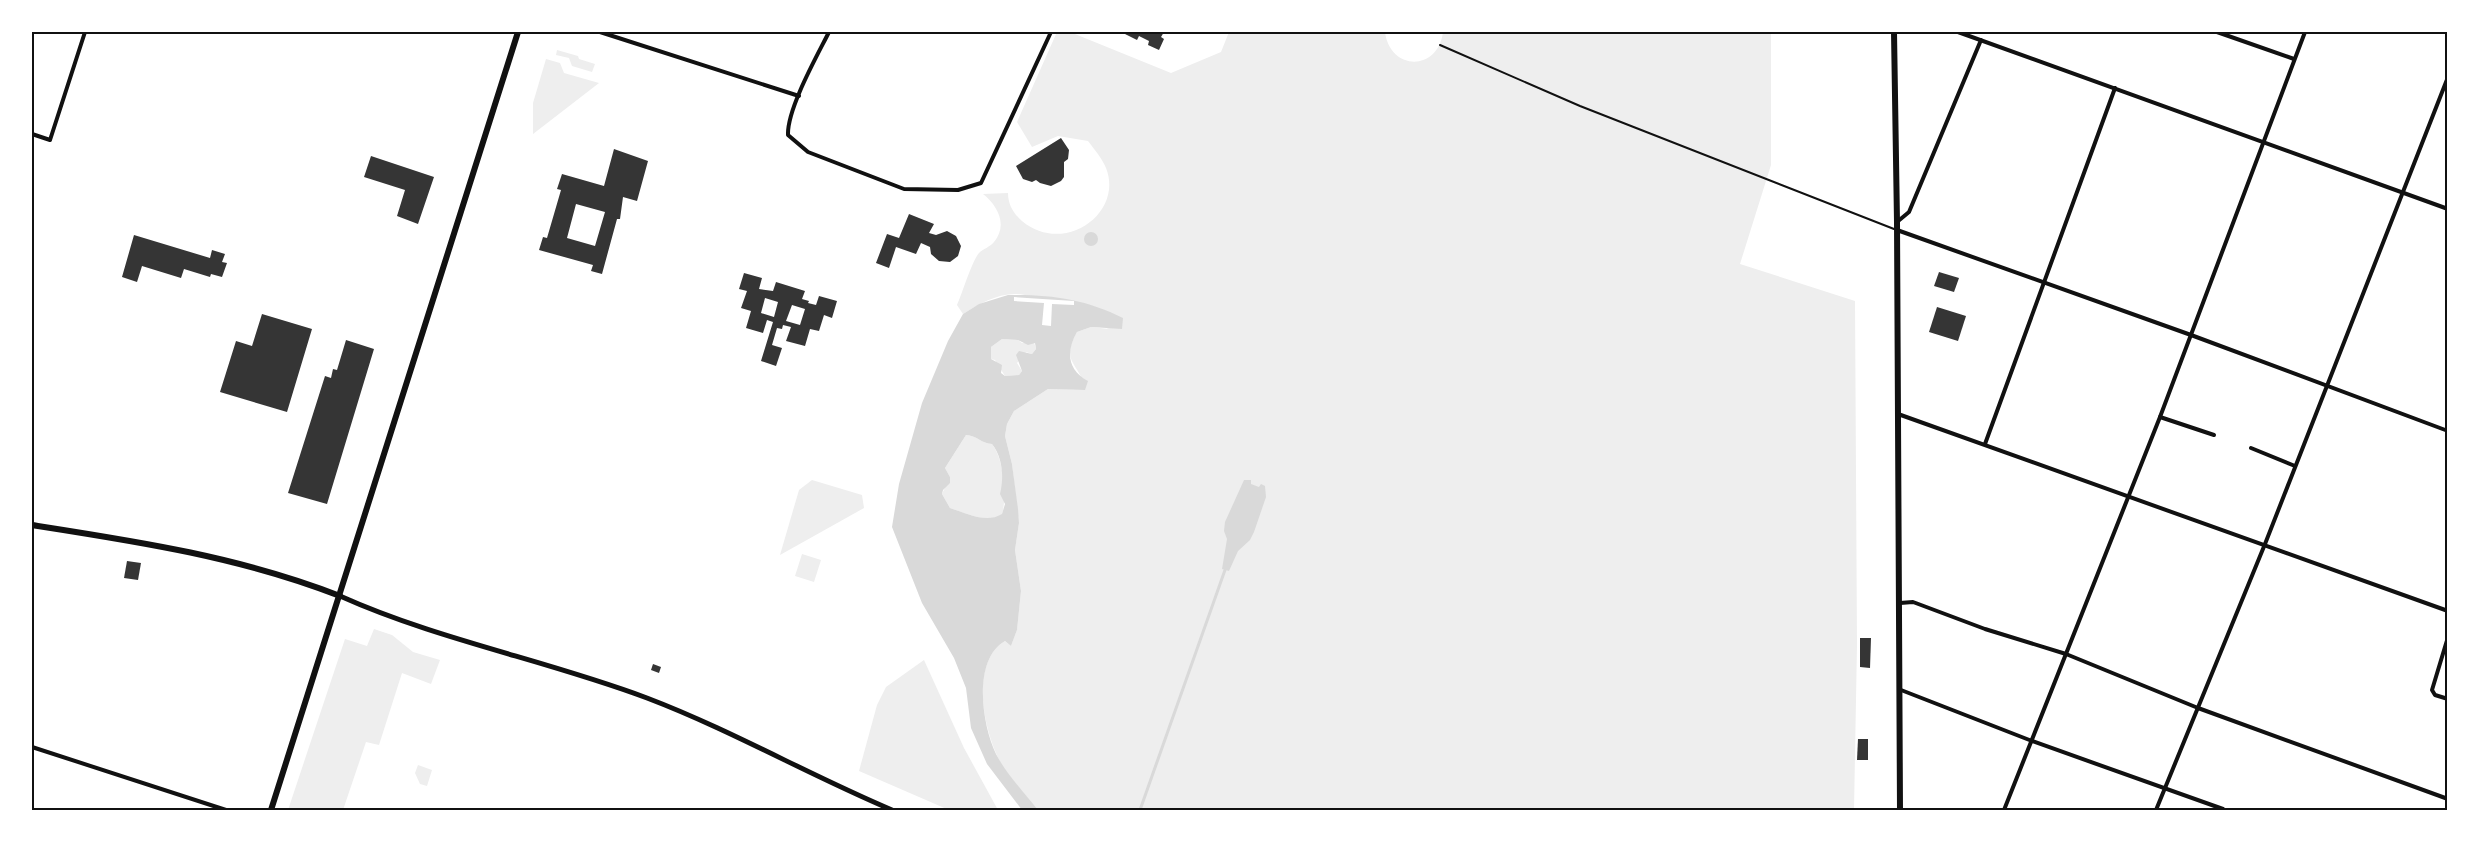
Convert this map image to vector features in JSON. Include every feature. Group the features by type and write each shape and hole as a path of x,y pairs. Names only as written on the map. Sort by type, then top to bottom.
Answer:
{"main road":[{"path":"271,810 518,32"},
{"path":"1894,32 1901,690 1900,810"},
{"path":"32,525 134,541 220,560 267,571 340,596"}],"street":[{"path":"32,134 50,140 85,32"},
{"path":"600,32 799,96"},
{"path":"829,32 799,96 788,127 788,135 808,152 904,189 934,191 973,188 986,177 1051,32"},
{"path":"1958,32 2448,209"},
{"path":"2217,32 2294,59"},
{"path":"2004,810 2160,417 2306,32"},
{"path":"1897,222 1909,212 1981,40"},
{"path":"2156,810 2265,544 2448,77"},
{"path":"1985,444 2045,285 2115,88"},
{"path":"1897,230 2448,431"},
{"path":"1897,414 2129,495 2448,611"},
{"path":"2160,417 2214,435"},
{"path":"2251,448 2295,466"},
{"path":"340,596 360,605 501,652 647,698 891,810"},
{"path":"1900,603 1913,602 1985,629 2066,654 2198,708 2448,800"},
{"path":"2448,637 2432,690 2435,694 2448,699"},
{"path":"1901,690 2032,741 2223,809"},
{"path":"32,747 226,810"}],"lane":[{"path":"1440,45 1580,106 1897,230"}],"shaded area":[{"path":"1057,32 1070,32 1171,73 1221,52 1229,32 1385,32 1395,54 1404,60 1414,62 1424,60 1433,54 1443,32 1771,32 1771,165 1740,264 1855,301 1857,645 1854,810 1038,810 1005,770 998,757 986,722 983,703 986,667 993,652 1005,641 1011,646 1017,630 1021,591 1015,550 1019,523 1012,464 1005,436 1007,424 1014,411 1048,389 1085,390 1071,357 1072,342 1077,332 1091,327 1109,329 1025,295 1000,296 963,314 957,305 976,257 994,242 1000,229 1001,223 997,210 983,194 1008,193 1012,209 1022,221 1038,231 1055,234 1072,231 1086,225 1098,214 1106,200 1109,185 1106,168 1088,141 1058,136 1032,147 1017,122"},
{"path":"557,50 595,64 592,72 572,66 569,58 556,55"},
{"path":"546,59 560,63 564,73 599,83 533,134 533,103"},
{"path":"1091,232 1096,234 1098,239 1096,244 1091,246 1086,244 1084,239 1086,234"},
{"path":"1008,295 1053,297 1095,306 1123,318 1122,329 1091,327 1077,332 1073,339 1070,360 1081,377 1088,381 1085,390 1048,389 1014,411 1007,424 1005,436 1012,464 1018,509 1019,523 1015,550 1021,591 1017,630 1011,646 1005,641 995,650 988,663 984,677 984,711 991,742 1000,762 1038,810 1022,810 987,764 971,728 966,688 954,658 922,603 892,527 899,484 922,403 948,341 963,314 979,304","holes":["1002,339 1018,340 1028,345 1035,343 1036,349 1032,354 1019,351 1016,355 1022,371 1019,375 1005,376 1001,373 1002,365 991,359 991,347","966,435 992,444 998,455 1002,475 1000,494 1005,504 1002,514 996,517 976,517 950,508 942,494 950,483 950,477 945,468"]},
{"path":"1002,339 1018,340 1022,343 1034,342 1036,349 1032,354 1026,352 1017,363 1022,371 1019,375 1005,376 995,360 991,359 991,347"},
{"path":"966,435 992,444 996,451 1003,478 1002,515 983,518 950,508 942,494 950,477 945,468"},
{"path":"812,480 862,495 864,508 780,555 799,490"},
{"path":"1244,480 1251,480 1251,484 1259,487 1261,484 1265,486 1266,497 1250,540 1238,551 1229,571 1222,569 1227,539 1224,531 1225,522"},
{"path":"802,554 821,560 814,582 795,576"},
{"path":"374,629 392,635 413,652 440,660 431,684 402,673 379,745 366,742 343,810 288,810 345,639 367,646"},
{"path":"924,660 964,748 998,810 949,810 859,771 877,705 886,687"},
{"path":"418,765 432,770 427,786 420,784 415,773"}],"pier":[{"path":"1014,297 1074,301 1074,305 1052,304 1051,326 1042,325 1044,303 1014,301"}],"building":[{"path":"1126,32 1164,32 1161,37 1164,39 1159,50 1148,45 1149,41 1139,36 1137,40 1125,34"},
{"path":"1061,138 1069,150 1068,159 1064,162 1064,177 1061,181 1051,186 1036,180 1032,182 1023,179 1016,166"},
{"path":"614,149 648,161 637,201 623,197 620,219 617,219 602,274 591,271 593,265 539,250 543,237 547,238 561,190 557,189 562,174 604,186","holes":["576,204 605,212 595,246 567,238"]},
{"path":"371,156 434,177 418,224 397,216 405,190 364,177"},
{"path":"909,214 934,224 929,233 936,235 947,231 956,236 961,246 958,256 950,262 939,261 931,254 930,247 921,243 916,254 896,247 889,268 876,263 887,234 899,238"},
{"path":"134,235 210,258 212,250 225,254 222,262 227,263 222,277 211,274 210,277 184,269 181,278 142,266 137,282 122,277"},
{"path":"1939,272 1959,278 1954,292 1934,286"},
{"path":"744,273 762,278 759,289 773,291 776,282 805,291 802,299 809,301 808,303 816,305 819,296 837,301 832,318 824,315 819,331 810,329 805,346 786,341 791,327 783,325 782,329 777,328 772,345 782,348 776,366 761,361 773,322 767,320 763,333 746,328 751,311 741,308 747,291 739,289","holes":["765,298 778,302 774,317 761,313","792,305 805,309 800,325 786,321"]},
{"path":"1937,307 1966,316 1958,341 1929,332"},
{"path":"262,314 312,329 287,412 220,392 236,341 252,346"},
{"path":"346,340 374,349 327,504 288,493 325,376 331,378 333,369 337,370"},
{"path":"127,561 141,563 138,580 124,578"},
{"path":"1860,638 1871,638 1870,668 1860,667"},
{"path":"653,664 661,667 659,673 651,670"},
{"path":"1858,739 1868,739 1868,760 1857,760"}],"waterway":[{"path":"1140,810 1225,570"}]}
